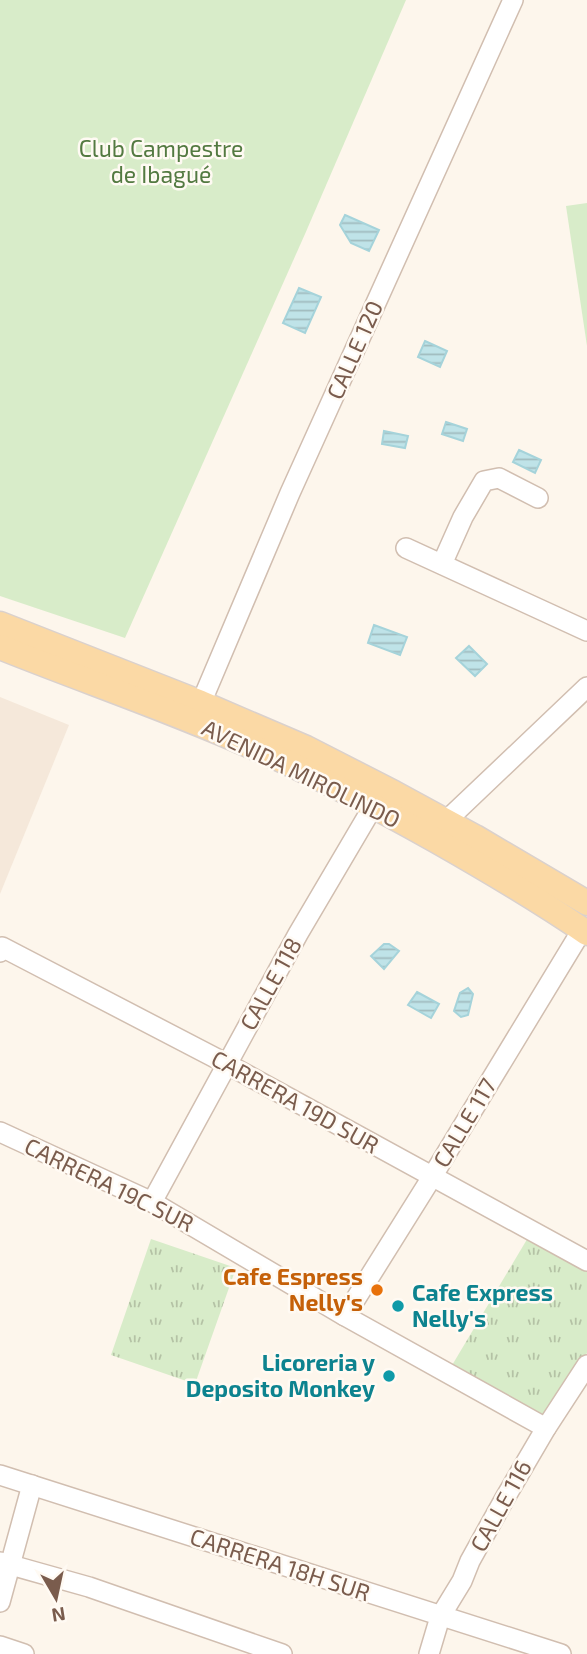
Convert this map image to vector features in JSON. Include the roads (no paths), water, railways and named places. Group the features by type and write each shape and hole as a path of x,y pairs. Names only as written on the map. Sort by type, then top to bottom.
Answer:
{"main road":[{"name":"AVENIDA MIROLINDO","path":"0,624 201,703 306,748 446,821 587,903"},
{"name":"AVENIDA MIROLINDO","path":"0,647 262,750 374,805 478,864 584,931"}],"street":[{"name":"CALLE 120","path":"201,703 290,492 513,0"},
{"path":"442,565 463,517 484,481 499,478 538,498"},
{"path":"406,548 587,631"},
{"path":"446,821 587,687"},
{"name":"CALLE 118","path":"152,1202 298,934 374,805"},
{"name":"CALLE 117","path":"345,1316 584,931"},
{"name":"CARRERA 19D SUR","path":"1,949 227,1064 587,1261"},
{"name":"CARRERA 19C SUR","path":"0,1132 152,1202 345,1316 546,1428"},
{"name":"CALLE 116","path":"429,1654 440,1617 462,1581 470,1561 546,1428 587,1365"},
{"name":"CARRERA 18H SUR","path":"0,1475 561,1654"},
{"path":"0,1602 5,1564 32,1485"},
{"path":"5,1564 89,1587 282,1654"},
{"path":"0,1646 24,1654"}],"water":[{"path":"345,215 379,230 369,251 351,243 340,225"},
{"path":"299,288 321,297 305,333 283,323"},
{"path":"425,341 447,351 440,367 418,357"},
{"path":"446,422 467,429 463,441 442,434"},
{"path":"384,431 408,436 405,448 382,444"},
{"path":"519,450 541,460 535,473 513,462"},
{"path":"374,625 407,637 400,655 368,643"},
{"path":"469,646 487,664 475,676 456,658"},
{"path":"384,944 389,944 399,951 384,969 371,956"},
{"path":"468,988 473,994 468,1015 461,1017 454,1011 460,993"},
{"path":"417,992 439,1004 431,1018 408,1005"}],"place":[{"name":"Cafe Espress Nelly's","path":"377,1290"},
{"name":"Cafe Express Nelly's","path":"398,1306"},
{"name":"Licoreria y Deposito Monkey","path":"389,1376"}],"park label":[{"name":"Club Campestre de Ibagué","path":"161,162"}]}
